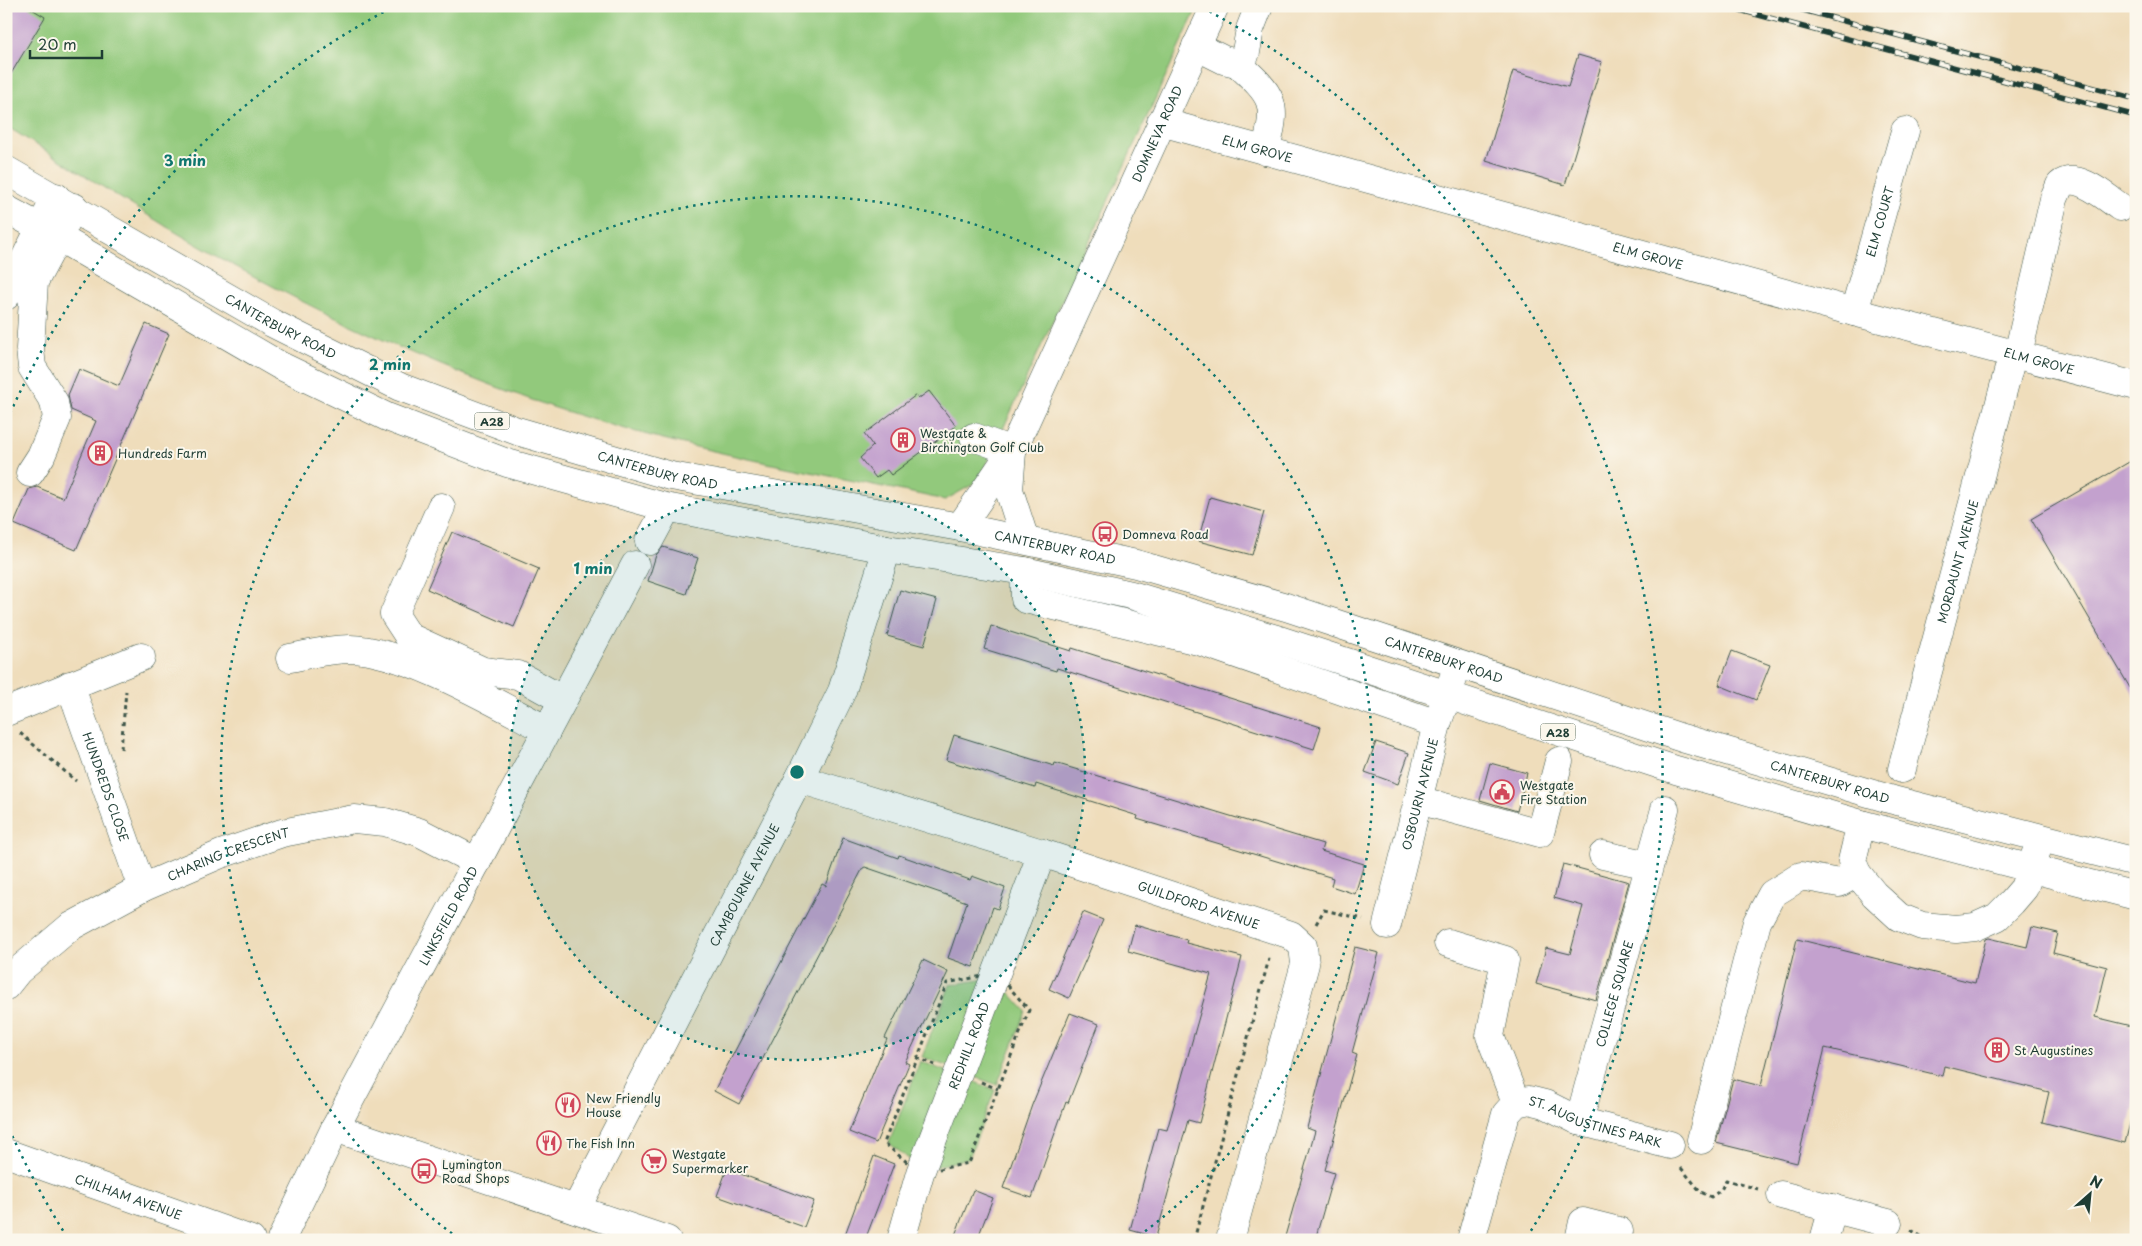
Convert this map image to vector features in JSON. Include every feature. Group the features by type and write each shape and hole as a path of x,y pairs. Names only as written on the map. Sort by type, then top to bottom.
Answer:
{"main road":[{"name":"DOMNEVA ROAD","path":"960,527 1012,451 1214,6"},
{"path":"1237,63 1244,58 1250,29 1259,6"},
{"path":"1196,46 1224,60 1237,63 1265,91 1272,103 1273,117 1265,150"},
{"name":"ELM GROVE","path":"1160,122 1854,312 2136,386"},
{"name":"ELM COURT","path":"1854,312 1905,131"},
{"name":"CANTERBURY ROAD","path":"6,170 65,202 132,244 272,324 400,387 517,431 671,476 960,527 1154,569 1286,608 1692,741 1893,800 2136,862"},
{"name":"MORDAUNT AVENUE","path":"1902,769 2015,353 2054,199 2060,185 2071,181 2081,183 2120,207"},
{"path":"6,296 49,232 65,202"},
{"name":"A28","path":"6,209 279,365 387,417 507,463 665,507 887,549 1024,571 1131,595 1276,639 1676,770 1861,824 2136,896"},
{"path":"30,473 41,456 57,418 54,402 32,367 30,349 34,282 49,232"},
{"path":"974,437 1012,451"},
{"name":"DOMNEVA ROAD","path":"1012,451 1009,490 1025,540"},
{"path":"441,506 394,614 409,638 483,671 518,675 563,700"},
{"path":"649,541 662,518 665,507"},
{"name":"CAMBOURNE AVENUE","path":"576,1209 800,779 842,691 887,549"},
{"name":"LINKSFIELD ROAD","path":"281,1240 334,1128 563,700 612,589 635,565"},
{"path":"1024,571 1024,598 1202,642 1437,724"},
{"path":"290,658 325,651 352,649 377,654 429,672 547,730"},
{"path":"6,712 141,657"},
{"name":"OSBOURN AVENUE","path":"1386,925 1437,724 1458,665"},
{"name":"HUNDREDS CLOSE","path":"70,686 142,888"},
{"path":"1418,800 1540,833 1559,761"},
{"name":"GUILDFORD AVENUE","path":"800,779 1042,853 1291,935 1303,946"},
{"name":"COLLEGE SQUARE","path":"1579,1121 1648,865 1665,809"},
{"name":"CHARING CRESCENT","path":"6,986 18,971 70,927 142,888 221,854 282,833 354,818 386,822 419,832 476,862"},
{"path":"1861,824 1852,861 1857,873 1874,894 1900,917 1922,926 1956,929 1975,927 1996,916 2024,888 2032,870 2041,838"},
{"name":"REDHILL ROAD","path":"901,1240 920,1173 1042,853"},
{"path":"1604,855 1648,865"},
{"path":"1701,1140 1757,922 1772,894 1801,876 1839,883 1857,873"},
{"path":"1448,943 1505,960 1490,1036 1516,1103"},
{"path":"1230,1240 1305,964 1303,946"},
{"name":"ST. AUGUSTINES PARK","path":"1471,1240 1506,1114 1516,1103 1529,1100 1545,1104 1579,1121 1670,1145"},
{"path":"334,1128 667,1240"},
{"name":"CHILHAM AVENUE","path":"6,1153 251,1240"},
{"path":"1780,1195 1888,1223"},
{"path":"1824,1240 1833,1208"},
{"path":"1578,1240 1583,1222 1619,1231 1616,1240"}],"path":[{"path":"1303,946 1324,910 1386,925"},
{"path":"1194,1240 1276,931"},
{"path":"1670,1145 1670,1157 1702,1192 1711,1196 1721,1190 1726,1180 1780,1195"}],"green space":[{"path":"6,6 1198,6 979,481 945,500 737,456 583,417 532,400 391,344 255,277 167,227 6,126"},
{"path":"986,979 952,1068 922,1057 950,985"},
{"path":"1002,984 1026,1011 997,1085 967,1074"},
{"path":"920,1061 950,1073 915,1164 889,1143"},
{"path":"965,1078 995,1090 969,1158 931,1168"}],"building":[{"path":"6,6 27,6 45,17 6,82"},
{"path":"1578,55 1602,62 1565,185 1486,161 1513,71 1568,87"},
{"name":"Hundreds Farm","path":"146,324 169,334 76,550 14,524 29,489 37,487 63,498 96,421 71,410 68,395 79,369 119,386"},
{"name":"Westgate & Birchington Golf Club","path":"929,391 956,426 891,475 887,470 876,478 860,458 873,446 864,434 916,395 918,399"},
{"path":"2136,458 2136,698 2031,519"},
{"path":"1210,497 1264,512 1252,555 1198,541"},
{"path":"452,532 539,569 514,627 427,589"},
{"path":"663,547 698,558 686,594 648,581 656,555"},
{"path":"900,590 937,600 924,646 887,636"},
{"path":"991,626 1071,651 1072,648 1321,727 1314,749 1057,668 1056,671 984,649"},
{"path":"1732,651 1770,665 1756,700 1719,685"},
{"path":"954,735 1054,766 1055,763 1323,844 1321,851 1364,864 1355,894 1331,886 1333,878 1137,819 1138,816 1036,784 1035,788 946,760"},
{"path":"1376,742 1409,753 1398,784 1365,772"},
{"name":"Westgate Fire Station","path":"1490,763 1527,773 1517,811 1480,800"},
{"path":"843,838 898,858 899,855 970,880 972,876 1005,888 998,909 993,907 973,967 948,958 967,902 865,867 863,868 739,1104 714,1091 822,884 826,886"},
{"path":"1563,864 1629,882 1596,1000 1536,984 1546,948 1570,954 1583,906 1554,898"},
{"path":"1083,912 1103,920 1069,998 1049,989"},
{"path":"1135,925 1187,940 1186,943 1242,957 1199,1123 1188,1120 1156,1237 1130,1230 1158,1128 1167,1130 1211,974 1128,951"},
{"name":"St Augustines","path":"2032,927 2058,933 2053,953 2107,967 2095,1017 2136,1027 2136,1099 2125,1143 2042,1122 2049,1092 1944,1066 1942,1076 1825,1048 1797,1163 1716,1143 1733,1079 1761,1086 1797,939 1975,983 1986,939 1989,938 2027,947"},
{"path":"1355,947 1379,953 1352,1053 1357,1055 1325,1170 1334,1173 1315,1240 1284,1240 1315,1131 1307,1128"},
{"path":"923,960 948,972 905,1062 909,1064 876,1143 849,1132 887,1039 885,1038"},
{"path":"1070,1013 1099,1024 1068,1103 1066,1102 1032,1198 1003,1188 1032,1105"},
{"path":"874,1156 894,1164 865,1240 843,1240"},
{"path":"727,1169 814,1201 804,1227 717,1196"},
{"path":"973,1190 993,1198 977,1240 953,1240"}],"railway":[{"path":"1725,6 2136,116"},
{"path":"1788,6 2136,99"}],"place":[{"name":"Westgate & Birchington Golf Club","path":"903,440"},
{"name":"Hundreds Farm","path":"100,453"},
{"name":"Domneva Road","path":"1105,534"},
{"name":"Westgate Fire Station","path":"1502,792"},
{"name":"St Augustines","path":"1997,1050"},
{"name":"New Friendly House","path":"568,1105"},
{"name":"The Fish Inn","path":"549,1143"},
{"name":"Westgate Supermarker","path":"654,1161"},
{"name":"Lymington Road Shops","path":"424,1171"}]}
